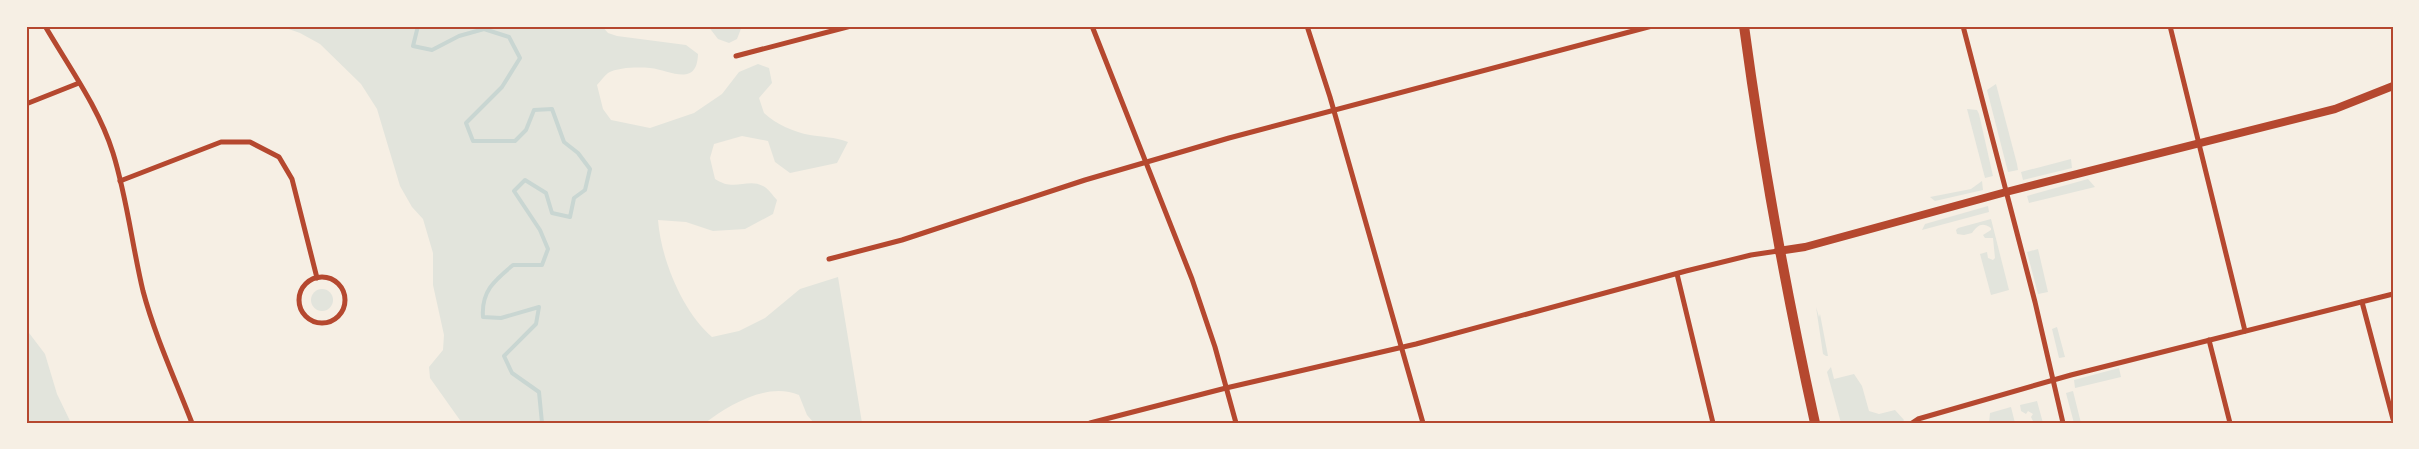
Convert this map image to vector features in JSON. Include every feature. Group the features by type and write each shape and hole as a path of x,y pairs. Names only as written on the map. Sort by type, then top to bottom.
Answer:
{"highway":[{"path":"1744,26 1756,121 1778,251 1815,423"}],"street":[{"path":"45,26 80,83 110,146 120,181 144,291 154,324 192,423"},
{"path":"736,56 851,26"},
{"path":"1092,26 1148,161 1202,306 1236,423"},
{"path":"1307,26 1334,111 1423,423"},
{"path":"829,259 902,240 1148,161 1394,93 1652,26"},
{"path":"1963,26 2063,423"},
{"path":"2170,26 2246,330"},
{"path":"26,104 80,83"},
{"path":"1090,423 1226,388 1401,348 1751,255 1805,247 2006,192 2335,109 2393,86"},
{"path":"120,181 221,142 250,142 279,157 292,180 317,278"},
{"path":"1677,274 1713,423"},
{"path":"317,278 330,279 341,287 344,293 342,313 326,323 309,319 301,309 302,290 317,278"},
{"path":"1912,423 1918,419 2052,380 2393,294"},
{"path":"2362,302 2393,419"},
{"path":"2210,340 2230,423"}],"shaded area":[{"path":"280,26 602,26 608,33 617,36 686,45 698,54 693,71 688,74 650,68 623,69 608,73 597,85 603,109 611,120 650,128 694,113 722,94 739,72 758,64 769,68 772,83 759,98 764,113 779,124 797,132 848,142 837,163 790,173 775,162 768,141 742,136 714,144 710,158 715,179 722,183 734,185 751,183 765,187 777,200 773,214 745,229 713,231 686,222 658,220 663,251 668,267 683,299 691,313 712,337 739,331 765,318 800,289 838,277 862,423 814,423 807,415 799,395 775,391 762,393 738,402 705,423 462,423 430,378 429,367 443,350 444,335 433,285 433,253 423,219 412,207 400,186 377,109 361,84 320,44 300,33"},
{"path":"708,26 742,26 737,39 729,43 718,39"},
{"path":"1996,84 2018,170 2008,172 1987,90"},
{"path":"1967,109 1977,110 1979,114 1993,176 1985,178"},
{"path":"2071,159 2072,168 2023,180 2021,172"},
{"path":"2088,179 2095,187 2029,203 2027,196"},
{"path":"1982,181 1983,190 1935,201 1930,197 1971,189"},
{"path":"1988,206 1989,212 1922,230 1925,224"},
{"path":"1991,219 2009,290 1991,295 1980,254 1987,252 1988,258 1993,260 1995,258 1993,238 1985,238 1983,235 1991,230 1991,228 1980,225 1972,233 1964,235 1957,234 1956,230"},
{"path":"2038,249 2048,292 2038,294 2027,252"},
{"path":"322,289 330,292 333,300 330,308 322,311 314,308 311,300 314,292"},
{"path":"1816,307 1819,317 1820,314 1828,356 1823,354"},
{"path":"2057,327 2065,357 2059,358 2052,329"},
{"path":"26,329 45,354 57,394 71,423 26,423"},
{"path":"1831,367 1834,379 1854,374 1862,386 1869,411 1879,414 1895,410 1904,420 1902,423 1841,423 1827,372"},
{"path":"2119,368 2121,377 2075,388 2074,380"},
{"path":"2073,391 2081,423 2074,423 2066,393"},
{"path":"2037,401 2043,423 2034,423 2031,417 2033,414 2028,411 2026,414 2021,411 2020,405"},
{"path":"2011,407 2015,423 1989,423 1990,413"}],"waterway":[{"path":"418,26 413,46 432,50 459,36 484,29 509,37 520,58 502,87 466,123 473,141 515,141 526,130 534,110 552,109 564,142 578,153 590,169 585,190 574,198 570,217 552,213 546,193 525,180 514,191 540,230 548,249 542,265 513,265 495,281 484,300 483,317 501,318 539,307 536,324 504,356 512,373 539,392 542,423"}]}
